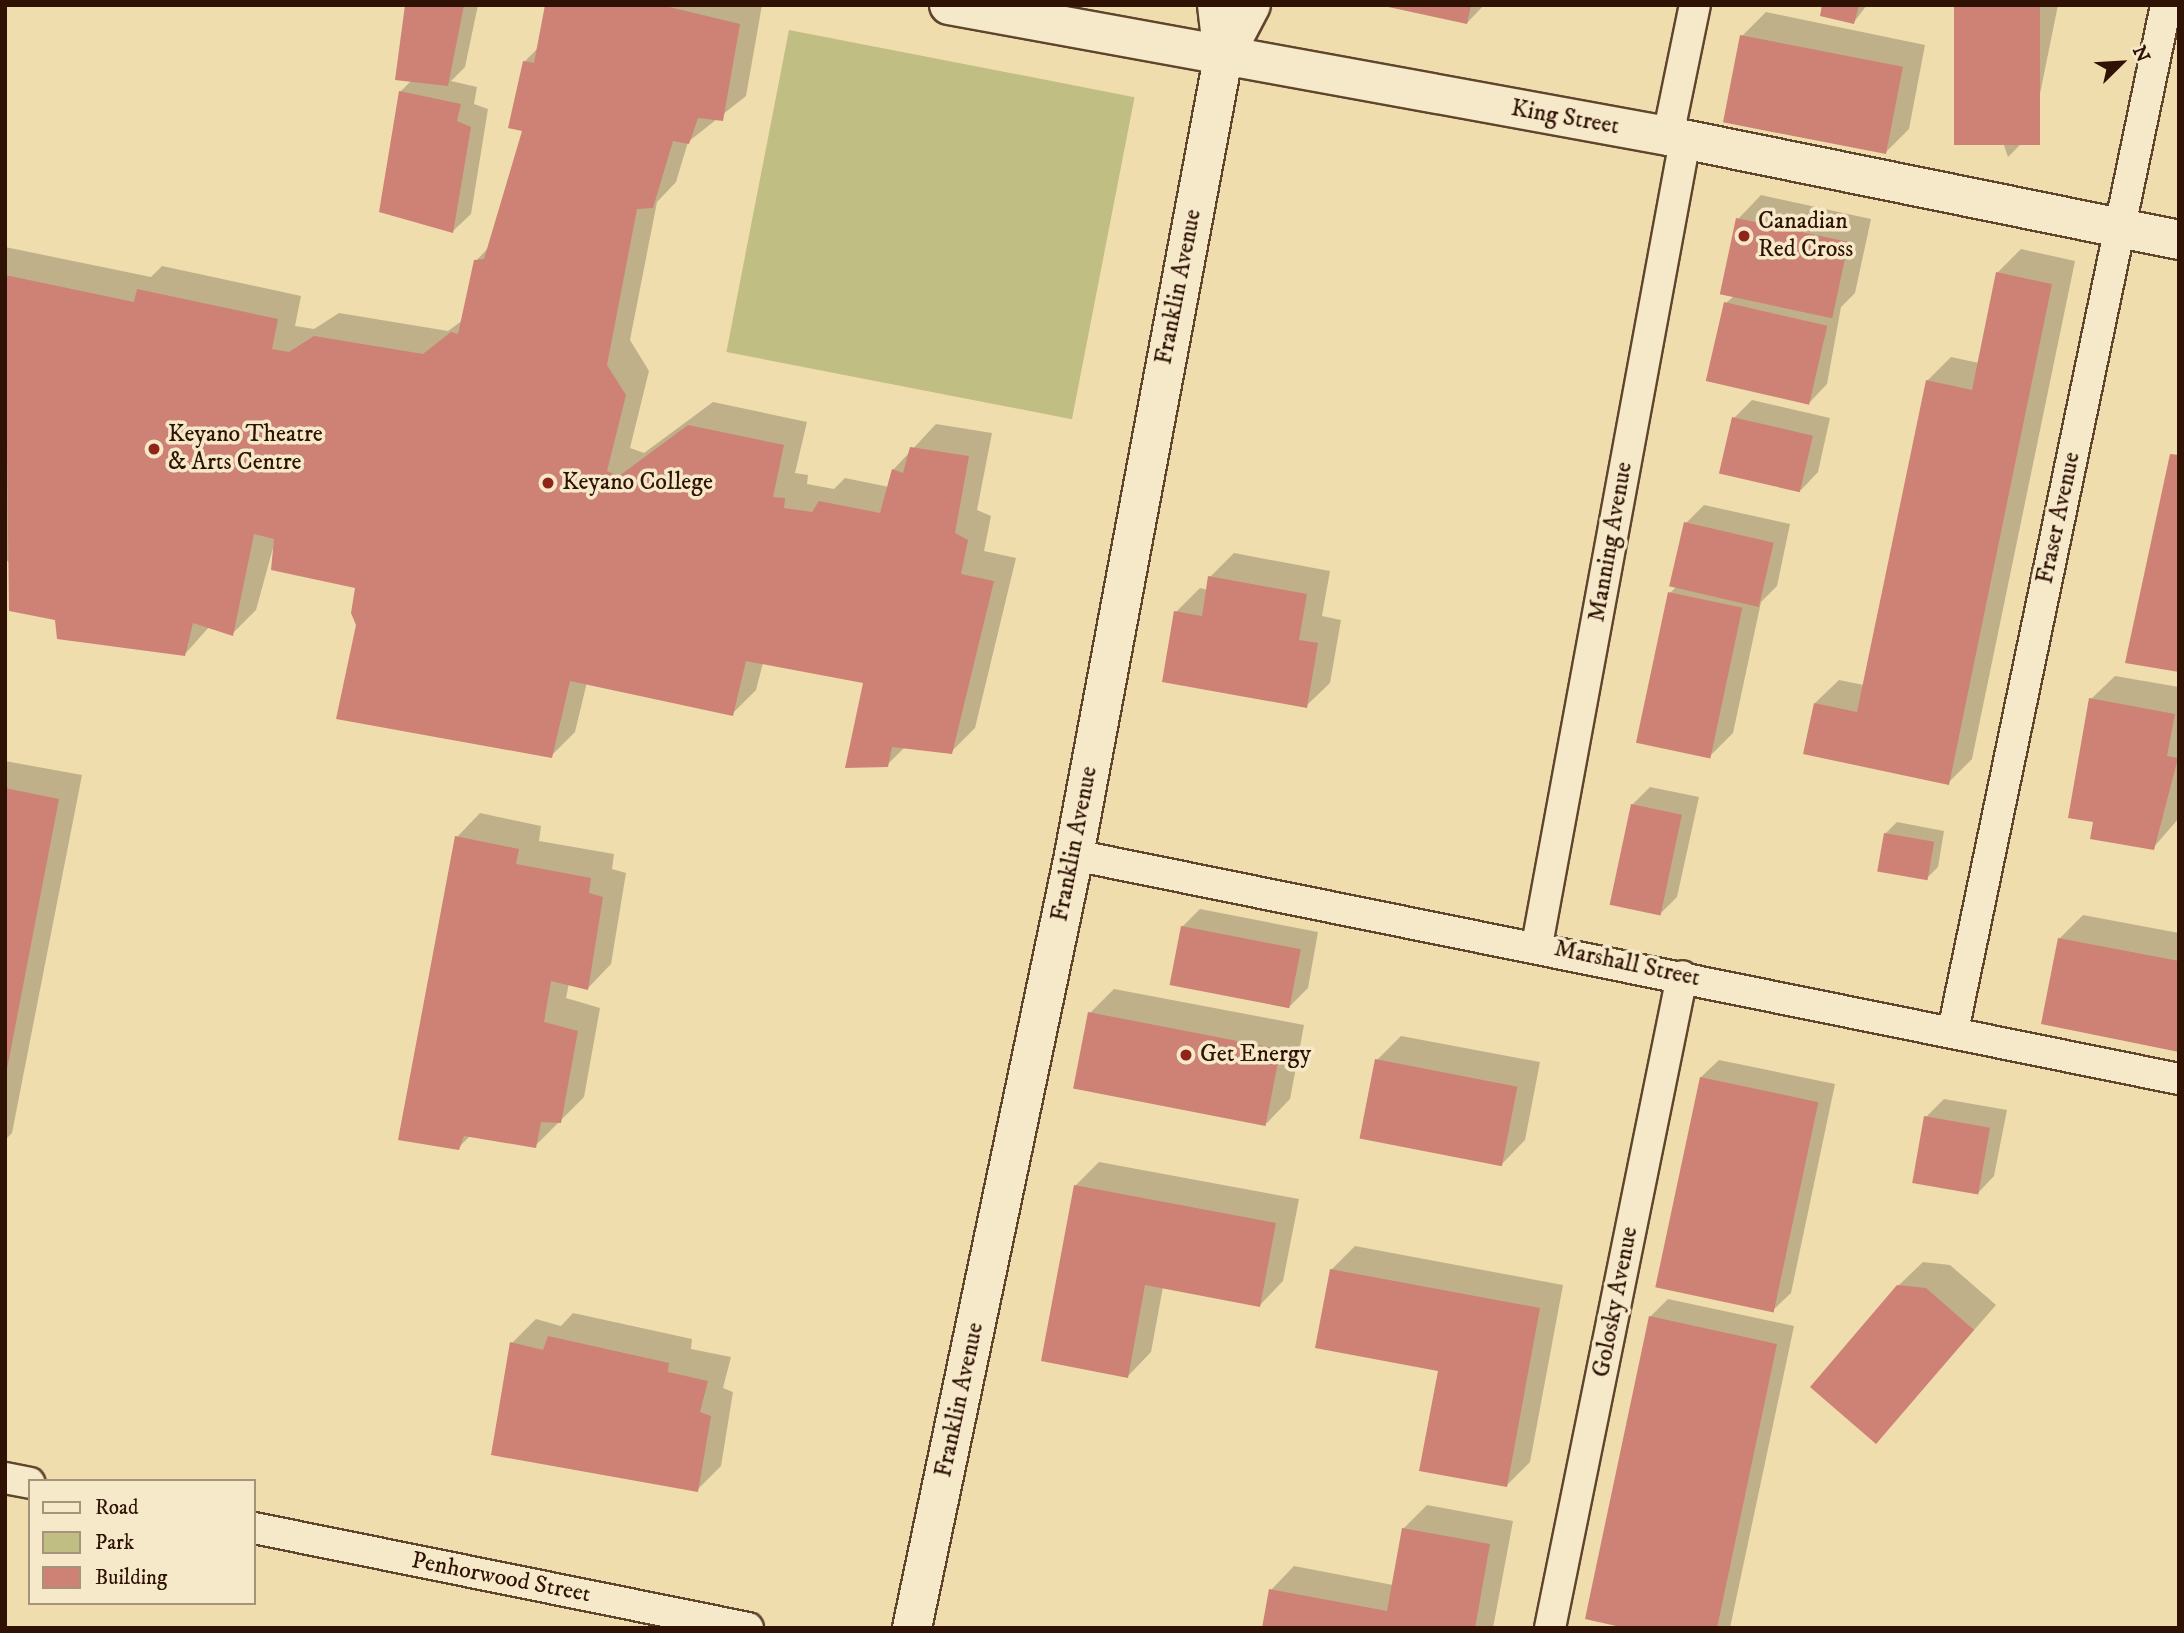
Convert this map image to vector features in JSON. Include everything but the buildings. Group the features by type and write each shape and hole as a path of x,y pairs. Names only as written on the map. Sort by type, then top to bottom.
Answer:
{"main road":[{"name":"King Street","path":"949,5 1223,58 1676,138 2179,240"},
{"name":"Franklin Avenue","path":"912,1628 1074,855 1223,58 1217,5"},
{"name":"Franklin Avenue","path":"1223,58 1251,5"}],"street":[{"name":"Manning Avenue","path":"1536,945 1676,138 1695,5"},
{"name":"Fraser Avenue","path":"1953,1031 2166,5"},
{"name":"Marshall Street","path":"1074,855 1536,945 2179,1079"},
{"name":"Golosky Avenue","path":"1550,1628 1682,976"},
{"path":"5,1478 28,1483"},
{"name":"Penhorwood Street","path":"256,1528 748,1628"}],"green space":[{"path":"789,30 1135,97 1072,419 726,352"}],"place":[{"name":"Canadian Red Cross","path":"1744,236"},
{"name":"Keyano Theatre & Arts Centre","path":"154,449"},
{"name":"Keyano College","path":"548,483"},
{"name":"Get Energy","path":"1186,1055"}]}
